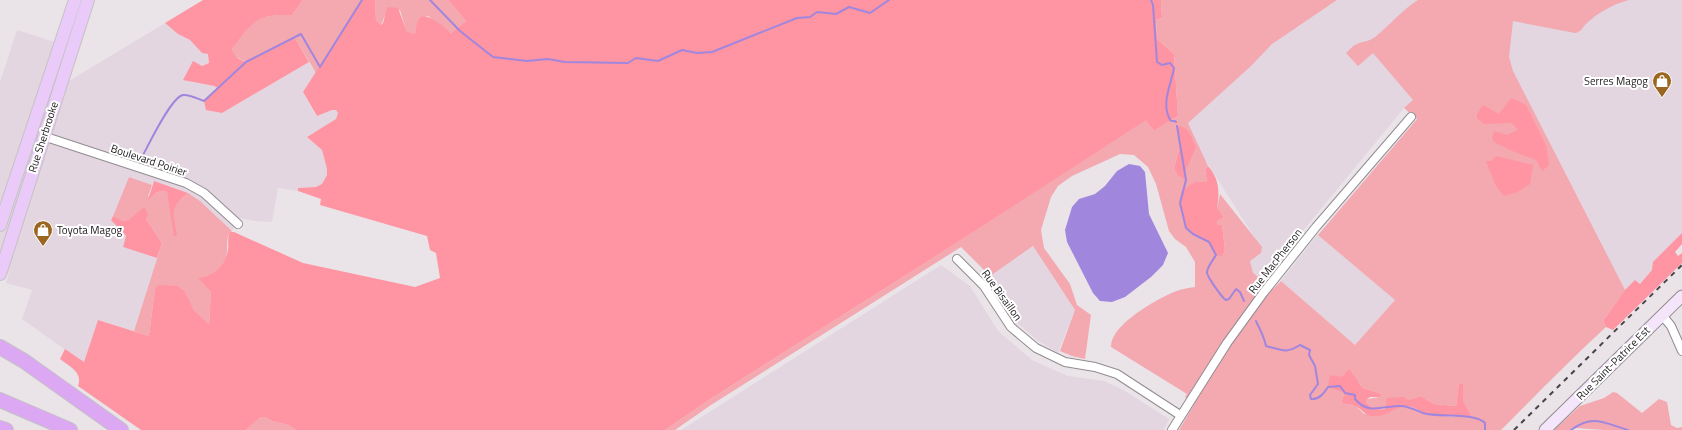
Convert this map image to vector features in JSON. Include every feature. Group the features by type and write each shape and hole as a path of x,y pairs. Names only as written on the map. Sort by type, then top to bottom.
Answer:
{"highway":[{"path":"1,345 121,430"},
{"path":"0,400 70,430"},
{"path":"0,428 6,430"}],"main road":[{"name":"Rue Sherbrooke","path":"0,225 75,0"},
{"name":"Rue Sherbrooke","path":"0,274 43,136 88,0"}],"street":[{"name":"Rue MacPherson","path":"1172,430 1180,415 1239,326 1276,275 1411,116"},
{"name":"Boulevard Poirier","path":"43,136 186,183 204,193 238,224"},
{"name":"Rue Bisaillon","path":"958,259 984,286 1011,327 1036,348 1065,362 1095,367 1117,374 1180,415"},
{"name":"Rue Saint-Patrice Est","path":"1545,430 1682,296"},
{"path":"1662,315 1671,326 1682,351"}],"shaded area":[{"path":"203,0 303,0 292,15 270,16 256,21 232,49 235,56 246,62 295,38 309,62 222,113 206,110 204,101 218,88 183,80 193,61 202,66 209,63 208,54 202,53 190,40 178,34 165,23"},
{"path":"303,0 362,0 316,73 295,38 246,62 233,55 232,49 256,21 269,16 292,15"},
{"path":"362,0 375,0 376,20 381,25 383,23 387,7 398,8 407,32 415,34 418,20 422,17 431,18 451,33 466,21 448,0 1161,0 1162,18 1156,20 1157,39 1174,54 1178,116 1154,131 1146,120 933,258 712,398 665,430 296,430 288,425 261,417 246,430 141,430 78,386 79,377 75,370 60,359 65,349 84,362 98,320 149,336 155,288 159,285 178,286 185,291 194,310 209,324 211,292 198,278 214,273 224,262 227,256 230,232 234,232 303,263 415,287 440,278 436,253 430,250 427,236 320,205 321,199 298,191 298,188 316,187 322,184 327,175 322,150 307,137 336,119 338,113 336,110 332,110 317,116 303,92"},
{"path":"375,0 448,0 466,21 451,33 428,16 419,19 415,34 407,33 400,10 385,15 381,25 376,20"},
{"path":"1161,0 1337,0 1272,44 1251,66 1188,123 1208,166 1205,170 1207,182 1196,182 1181,208 1186,228 1201,239 1209,242 1216,252 1223,256 1225,249 1222,225 1218,225 1217,221 1220,218 1217,208 1220,194 1262,247 1261,253 1250,261 1253,273 1273,289 1281,281 1355,345 1395,300 1318,235 1417,119 1404,108 1413,100 1373,53 1358,66 1346,53 1354,46 1375,37 1418,0 1629,0 1612,6 1596,15 1581,30 1575,33 1513,21 1509,57 1513,71 1625,290 1603,321 1606,327 1501,430 1179,430 1195,403 1185,397 1187,394 1111,347 1118,330 1136,314 1157,300 1174,292 1195,287 1195,262 1186,247 1175,239 1169,231 1156,184 1148,167 1134,155 1120,154 1072,176 1058,186 1051,197 1041,230 1044,248 1070,284 1077,305 1091,315 1085,359 1060,351 1075,310 1033,246 990,276 961,247 711,405 675,430 665,430 712,398 933,258 1146,119 1154,131 1178,116 1174,54 1157,39 1156,20 1162,18","holes":["1181,142 1186,179 1174,168","1330,375 1359,382 1363,388 1382,394 1380,397 1367,399 1366,402 1377,410 1421,396 1434,404 1456,406 1459,384 1463,400 1471,417 1440,415 1401,406 1391,411 1364,414 1356,406 1350,405 1345,393"]},
{"path":"1337,0 1466,0 1434,97 1404,108 1260,283 1243,263 1258,243 1173,109"},
{"path":"1588,0 1682,0 1682,242 1619,304 1506,64 1505,21"},
{"path":"165,23 178,34 190,40 202,53 208,53 209,63 202,66 191,82 218,88 204,101 222,113 309,62 316,73 303,92 316,116 332,110 336,110 338,113 336,119 307,137 322,150 327,175 322,184 316,187 298,188 298,191 278,188 272,222 239,218 232,231 200,201 188,193 154,181 152,185 129,177 111,220 126,237 123,247 157,258 134,331 98,320 84,363 22,319 32,290 6,283 9,272 0,269 0,82 17,30 79,50 69,81"},
{"path":"1511,98 1526,105 1546,145 1549,165 1542,171 1536,160 1494,142 1492,138 1494,131 1507,135 1518,130 1512,123 1484,124 1477,118 1477,114 1483,105 1499,114"},
{"path":"1177,126 1181,126 1187,130 1196,147 1185,172 1186,180 1178,175 1174,168 1181,142"},
{"path":"1496,156 1533,165 1530,184 1517,192 1504,196 1496,186 1486,161 1491,161"},
{"path":"1129,164 1140,166 1145,172 1149,214 1168,253 1163,265 1151,277 1125,297 1112,302 1100,301 1093,293 1067,242 1065,230 1072,207 1079,199 1095,194 1105,186 1117,171"},
{"path":"1208,166 1214,175 1218,186 1217,208 1223,217 1217,221 1218,225 1222,225 1225,249 1223,256 1216,255 1209,242 1193,234 1186,228 1180,203 1182,190 1196,182 1207,182 1205,170"},
{"path":"129,177 152,185 148,197 160,191 167,192 174,213 176,204 188,193 200,201 232,231 227,241 227,254 225,262 212,274 199,278 211,292 209,324 194,310 185,291 178,286 155,288 149,336 134,331 162,243 146,219 124,221 113,216"},
{"path":"154,181 188,193 177,203 175,207 174,217 177,236 174,236 167,192 159,191 148,200"},
{"path":"144,207 148,214 146,219 162,243 157,258 123,247 126,236 111,220 113,216 124,221 129,220"},
{"path":"1682,233 1682,244 1675,252 1678,256 1682,253 1682,263 1613,330 1606,327 1603,321 1625,290 1635,280 1640,284 1652,270 1653,262"},
{"path":"1318,234 1395,300 1355,345 1281,281"},
{"path":"1033,246 1075,310 1058,353 1037,340 1016,322 985,279"},
{"path":"941,265 970,286 998,331 1032,360 1068,376 1104,381 1125,391 1169,419 1164,430 681,430"},
{"path":"1349,369 1363,388 1382,394 1380,397 1370,397 1366,402 1372,408 1377,409 1385,409 1387,398 1404,397 1408,400 1421,396 1434,404 1456,406 1459,384 1463,384 1463,400 1472,418 1423,413 1415,408 1408,407 1402,407 1380,416 1368,415 1355,406 1342,402 1345,393 1328,387 1330,375 1342,377"},
{"path":"1613,392 1617,393 1642,413 1659,399 1667,402 1671,425 1677,428 1682,427 1682,430 1604,430 1575,428 1571,430 1554,430 1580,406 1604,398"},
{"path":"261,417 288,425 296,430 246,430"}],"waterway":[{"path":"142,157 166,113 178,98 185,95 204,101 246,62 301,34 320,67 362,0"},
{"path":"430,0 460,31 493,57 527,61 548,59 565,62 628,63 636,58 658,61 682,50 697,53 712,52 797,18 810,17 817,12 836,14 849,7 870,13 889,0"},
{"path":"1151,0 1153,5 1157,62 1162,65 1170,63 1174,68 1167,95 1166,108 1171,121 1176,122"},
{"path":"1177,126 1186,180 1180,203 1186,228 1193,234 1209,242 1216,255 1209,265 1207,274 1221,295 1226,300 1229,299 1236,289 1240,292 1244,301"},
{"path":"1256,321 1266,346 1280,350 1291,350 1300,345 1310,350 1309,355 1315,366 1318,384 1310,395 1311,399 1319,397 1328,387 1340,386 1345,393 1355,395 1355,399 1365,407 1376,408 1403,406 1423,413 1465,416 1485,423 1485,430"},
{"path":"1571,430 1579,425 1592,421 1599,421 1628,430"}],"railway":[{"path":"1514,430 1682,265"}],"place":[{"name":"Serres Magog","path":"1662,98"},
{"name":"Toyota Magog","path":"43,247"}]}
